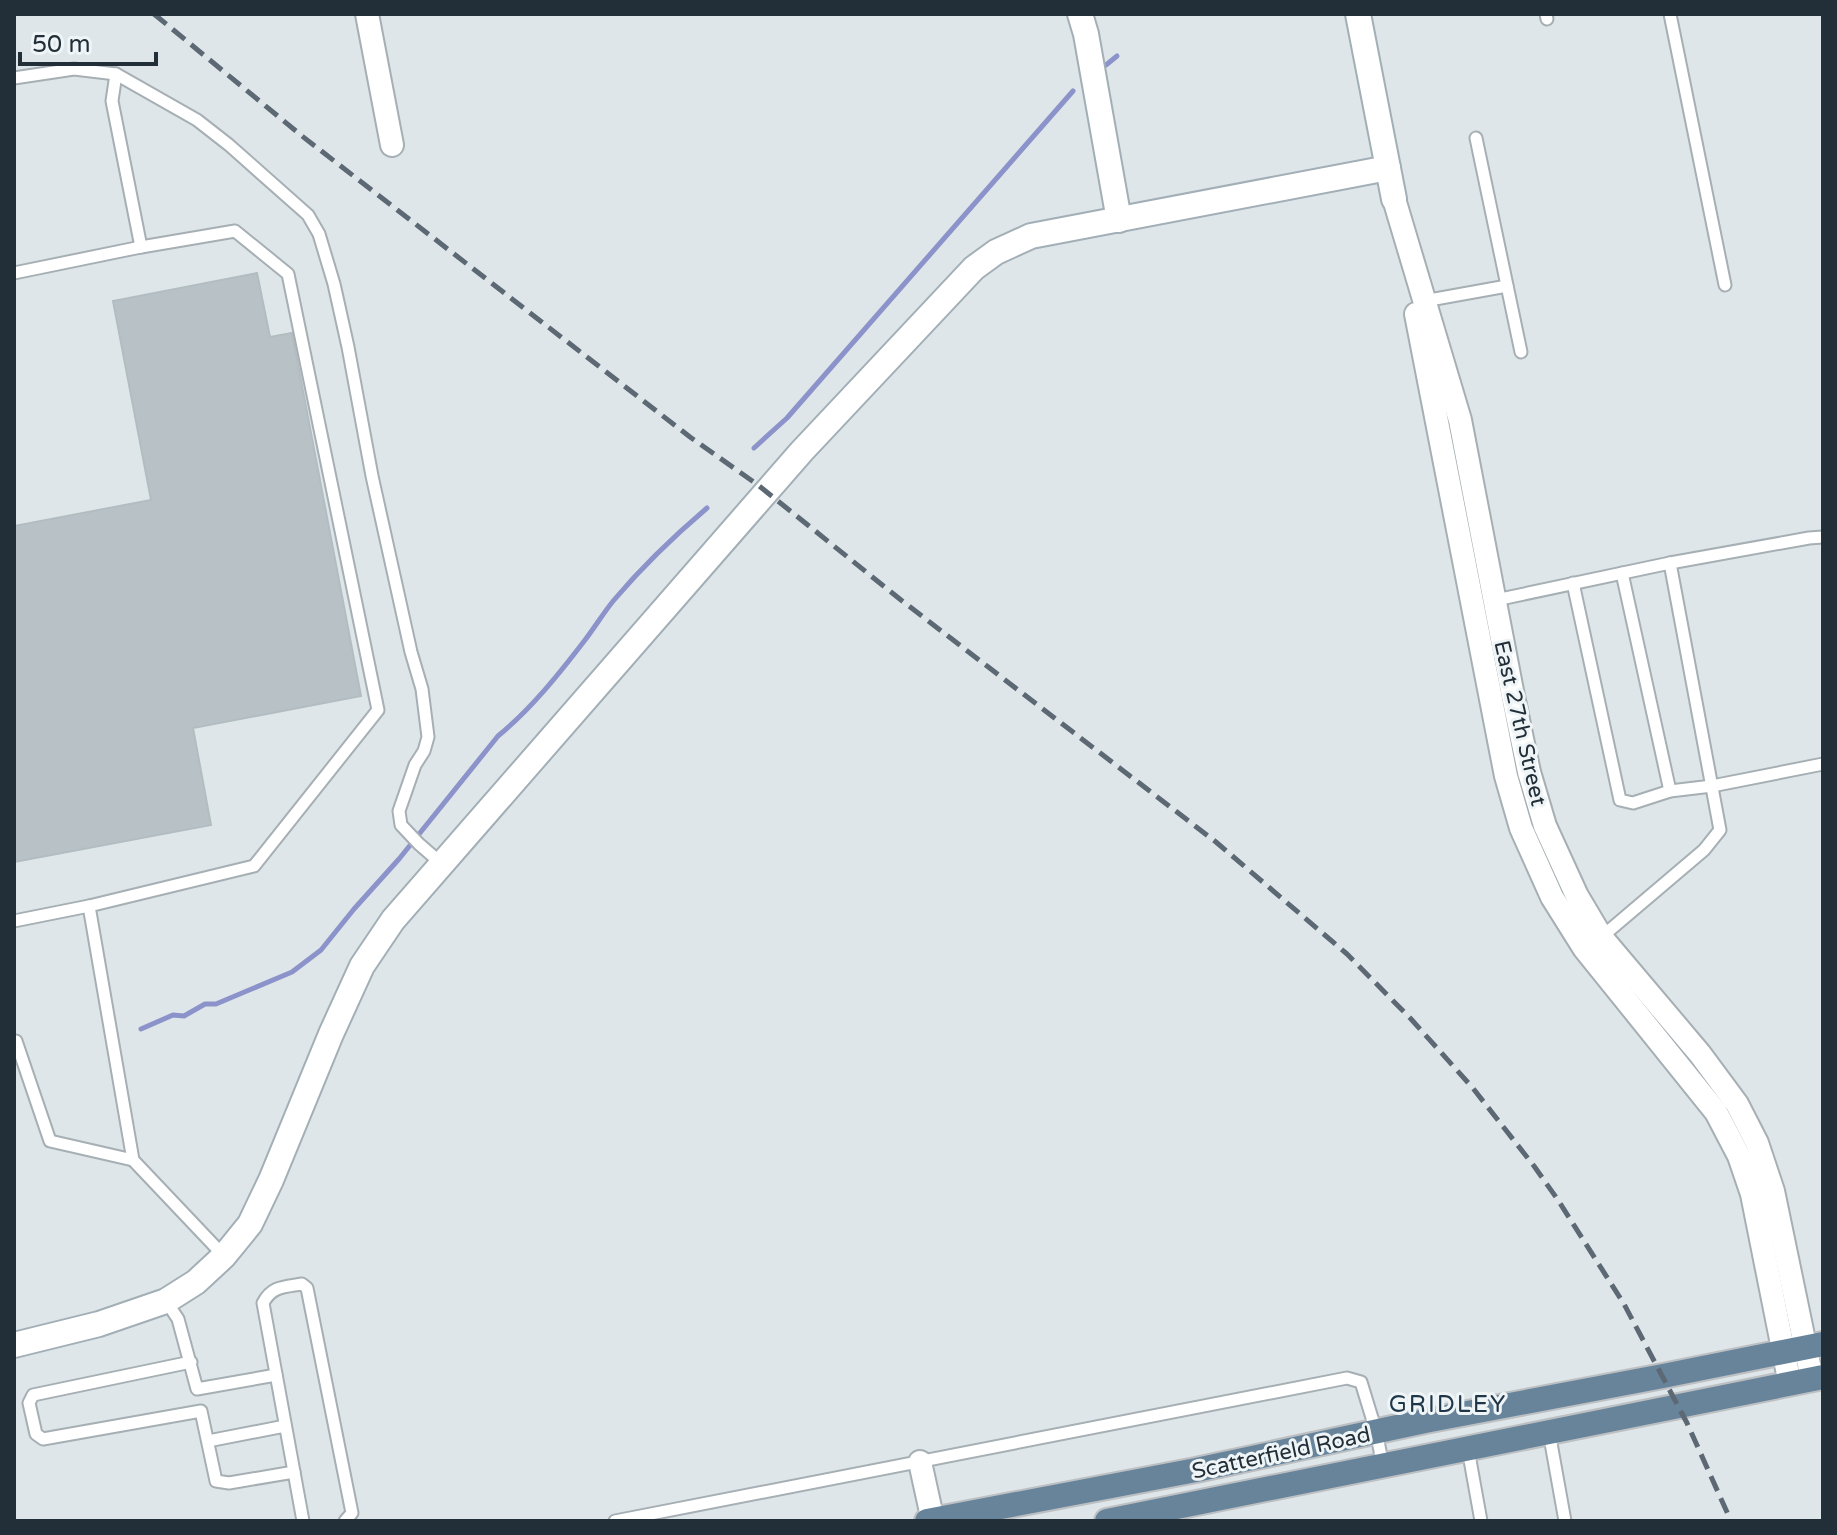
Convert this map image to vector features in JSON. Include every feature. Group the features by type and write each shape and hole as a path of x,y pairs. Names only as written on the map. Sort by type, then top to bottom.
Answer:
{"main road":[{"name":"Scatterfield Road","path":"931,1521 1804,1347"},
{"name":"Scatterfield Road","path":"1107,1521 1808,1380"}],"street":[{"path":"367,14 392,145"},
{"path":"1080,14 1119,220"},
{"name":"East 27th Street","path":"1358,14 1436,422 1484,603"},
{"path":"14,1345 99,1324 166,1301 196,1282 224,1256 250,1224 362,966 393,920 802,451 974,268 996,252 1031,236 1388,168"},
{"name":"East 27th Street","path":"1394,199 1460,420 1506,776 1521,828 1552,897 1709,1067 1737,1104 1757,1143 1773,1191 1808,1380"},
{"path":"920,1462 931,1521"}],"lane":[{"path":"1670,14 1725,285"},
{"path":"14,78 74,69 116,74 197,120 219,137 308,215 319,234 343,321 372,476 422,689 428,737 399,811 401,825 442,864"},
{"path":"116,74 112,101 141,247"},
{"path":"1476,138 1521,352"},
{"path":"14,273 235,231 288,274 378,710 254,866 14,921"},
{"path":"1424,301 1507,286"},
{"path":"1484,603 1670,563 1823,537"},
{"path":"1593,943 1704,850 1720,830 1670,563"},
{"path":"1622,573 1670,791"},
{"path":"1573,583 1620,800 1633,803 1670,791 1823,764"},
{"path":"89,906 133,1160"},
{"path":"16,1041 50,1141 133,1160 224,1256"},
{"path":"303,1521 263,1303 267,1294 275,1289 302,1284 307,1288 352,1513 345,1521"},
{"path":"166,1301 178,1319 191,1362 216,1481 229,1483 294,1472"},
{"path":"191,1362 33,1395 29,1403 36,1434 43,1439 201,1411"},
{"path":"197,1389 276,1375"},
{"path":"615,1521 1347,1378 1361,1382 1383,1466"},
{"path":"208,1441 285,1426"},
{"path":"1549,1432 1565,1521"},
{"path":"1468,1449 1481,1521"}],"building":[{"path":"257,273 270,337 292,333 361,696 193,728 211,825 14,862 14,526 151,500 113,301"}],"waterway":[{"path":"1106,65 1117,56"},
{"path":"754,448 787,418 1073,91"},
{"path":"141,1029 173,1015 184,1016 205,1004 216,1004 292,972 321,950 498,736 555,678 610,605 659,552 707,508"}],"railway":[{"path":"154,14 302,136 690,437 758,485 901,600 1216,842 1347,954 1472,1087 1558,1200 1624,1304 1687,1423 1731,1521"}],"district":[{"name":"GRIDLEY","path":"1448,1404"}]}
